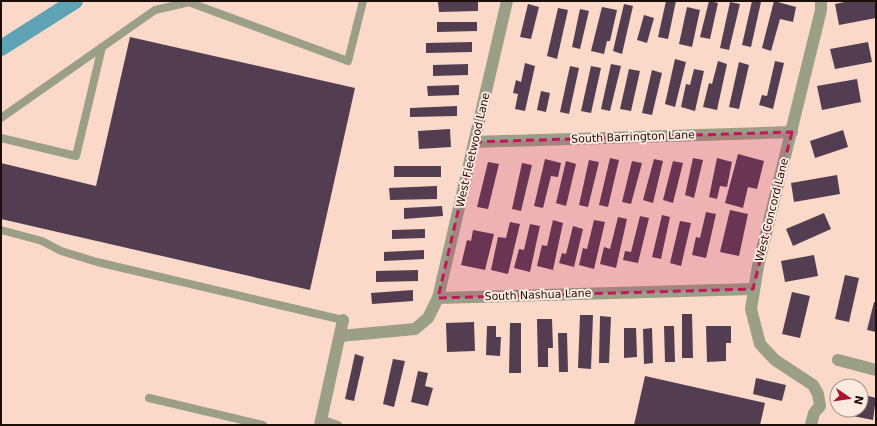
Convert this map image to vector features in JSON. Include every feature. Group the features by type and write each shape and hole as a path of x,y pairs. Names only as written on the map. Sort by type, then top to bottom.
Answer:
{"street":[{"name":"West Fleetwood Lane","path":"438,298 507,1"},
{"name":"West Concord Lane","path":"811,425 814,413 820,406 818,394 813,385 775,360 760,344 751,309 753,289 821,10 821,1"},
{"name":"South Barrington Lane","path":"474,142 792,132"},
{"name":"South Nashua Lane","path":"438,298 753,289"},
{"path":"340,336 415,329 428,318 438,298"},
{"path":"320,422 343,320"},
{"path":"838,360 876,370"}],"lane":[{"path":"1,118 155,10 193,2 348,61 363,1"},
{"path":"1,138 76,156 102,48"},
{"path":"1,230 42,241 61,251 98,262 343,320"},
{"path":"148,398 263,425"},
{"path":"320,422 338,425"}],"highlighted area":[{"path":"792,132 753,289 438,298 474,142"}],"building":[{"path":"478,1 478,11 439,12 438,2"},
{"path":"666,1 676,1 668,39 658,37"},
{"path":"709,1 718,3 710,39 700,37"},
{"path":"752,1 761,2 751,47 742,45"},
{"path":"774,1 796,7 793,22 780,19 771,51 762,48"},
{"path":"849,1 876,1 876,18 839,25 835,4"},
{"path":"730,2 740,4 729,50 720,48"},
{"path":"528,4 539,7 531,39 520,37"},
{"path":"624,4 633,6 622,54 613,51"},
{"path":"602,7 617,10 610,41 607,41 604,54 591,51"},
{"path":"687,7 700,10 692,47 679,44"},
{"path":"558,8 568,10 557,59 547,56"},
{"path":"580,9 589,11 580,49 572,47"},
{"path":"644,15 654,18 647,43 637,40"},
{"path":"437,22 477,22 477,31 437,32"},
{"path":"130,37 355,88 310,290 1,219 1,163 96,186"},
{"path":"472,42 472,52 426,53 426,43"},
{"path":"868,42 872,62 835,69 830,49"},
{"path":"675,59 686,62 675,107 665,104"},
{"path":"718,61 727,64 717,110 703,107 709,83 712,84"},
{"path":"775,61 784,63 773,109 759,105 762,95 767,96"},
{"path":"739,62 749,65 739,109 729,107"},
{"path":"525,63 535,66 525,111 515,109 518,94 513,93 516,80 521,82"},
{"path":"468,64 468,75 433,76 433,65"},
{"path":"611,64 621,66 610,111 601,109"},
{"path":"570,66 579,68 569,114 560,112"},
{"path":"591,66 601,68 591,113 581,111"},
{"path":"629,69 640,71 631,111 620,109"},
{"path":"694,69 704,71 695,111 681,107 686,84 690,85"},
{"path":"652,70 662,73 652,115 642,113"},
{"path":"857,79 861,102 822,110 817,86"},
{"path":"459,85 459,95 428,96 427,86"},
{"path":"541,91 550,93 546,112 537,110"},
{"path":"457,106 457,116 410,117 410,108"},
{"path":"450,129 451,147 419,149 418,131"},
{"path":"843,130 848,147 815,158 810,141"},
{"path":"738,154 764,161 757,189 748,187 743,208 725,203"},
{"path":"610,158 619,160 608,207 599,205"},
{"path":"693,158 703,160 694,198 685,195"},
{"path":"717,158 732,162 727,187 720,186 717,199 709,197"},
{"path":"545,159 561,163 558,177 551,176 543,208 534,206"},
{"path":"654,159 663,161 653,203 643,200"},
{"path":"589,160 599,162 588,207 579,205"},
{"path":"566,161 576,164 566,206 556,203"},
{"path":"632,161 642,163 631,204 622,202"},
{"path":"673,161 683,163 673,203 663,200"},
{"path":"488,162 499,164 488,209 477,207"},
{"path":"522,163 532,165 521,211 512,209"},
{"path":"394,166 441,166 441,177 394,177"},
{"path":"837,175 840,194 794,202 791,183"},
{"path":"437,186 437,199 390,200 389,188"},
{"path":"442,206 443,216 404,219 404,208"},
{"path":"730,210 748,214 739,256 720,252"},
{"path":"706,212 716,214 706,258 692,255 696,237 700,238"},
{"path":"824,213 831,229 793,246 786,229"},
{"path":"662,215 670,217 661,259 652,257"},
{"path":"640,216 649,218 638,263 623,260 625,251 631,252"},
{"path":"618,217 627,219 616,268 600,264 604,247 610,249"},
{"path":"553,220 563,223 553,270 537,266 542,245 547,246"},
{"path":"594,220 605,222 594,269 579,265 583,248 587,249"},
{"path":"680,221 691,223 681,266 670,263"},
{"path":"510,222 520,224 508,274 491,270 498,237 506,238"},
{"path":"530,224 540,226 530,272 514,268 519,249 524,250"},
{"path":"573,226 583,229 574,267 559,263 562,253 566,254"},
{"path":"425,229 425,238 392,239 392,230"},
{"path":"473,230 494,234 485,270 461,265 467,240 471,241"},
{"path":"424,250 424,259 384,261 384,252"},
{"path":"814,255 818,276 785,282 781,261"},
{"path":"418,270 418,281 376,282 376,271"},
{"path":"845,275 859,278 849,322 835,319"},
{"path":"413,290 413,301 372,304 371,293"},
{"path":"792,292 810,296 800,338 782,334"},
{"path":"874,302 876,302 876,332 867,330"},
{"path":"682,314 692,314 693,358 682,358"},
{"path":"580,315 593,315 591,369 578,368"},
{"path":"600,316 611,317 609,363 599,363"},
{"path":"537,319 552,319 553,348 548,348 548,367 538,367"},
{"path":"474,322 475,351 447,352 446,323"},
{"path":"510,323 521,323 521,373 509,373"},
{"path":"487,326 496,326 496,337 501,337 500,356 486,355"},
{"path":"664,326 674,326 675,362 665,362"},
{"path":"706,326 731,326 731,343 726,343 726,361 707,362"},
{"path":"624,328 636,328 637,357 624,358"},
{"path":"652,328 653,363 644,364 643,329"},
{"path":"558,333 567,333 568,372 559,372"},
{"path":"355,354 364,357 354,401 345,399"},
{"path":"393,359 405,361 394,407 383,404"},
{"path":"418,371 428,373 425,386 433,388 428,406 411,402"},
{"path":"645,376 765,403 760,425 634,425"},
{"path":"756,378 786,385 782,401 753,394"},
{"path":"869,396 876,398 873,420 863,418 869,418"}],"waterway":[{"path":"1,48 75,1"}]}
